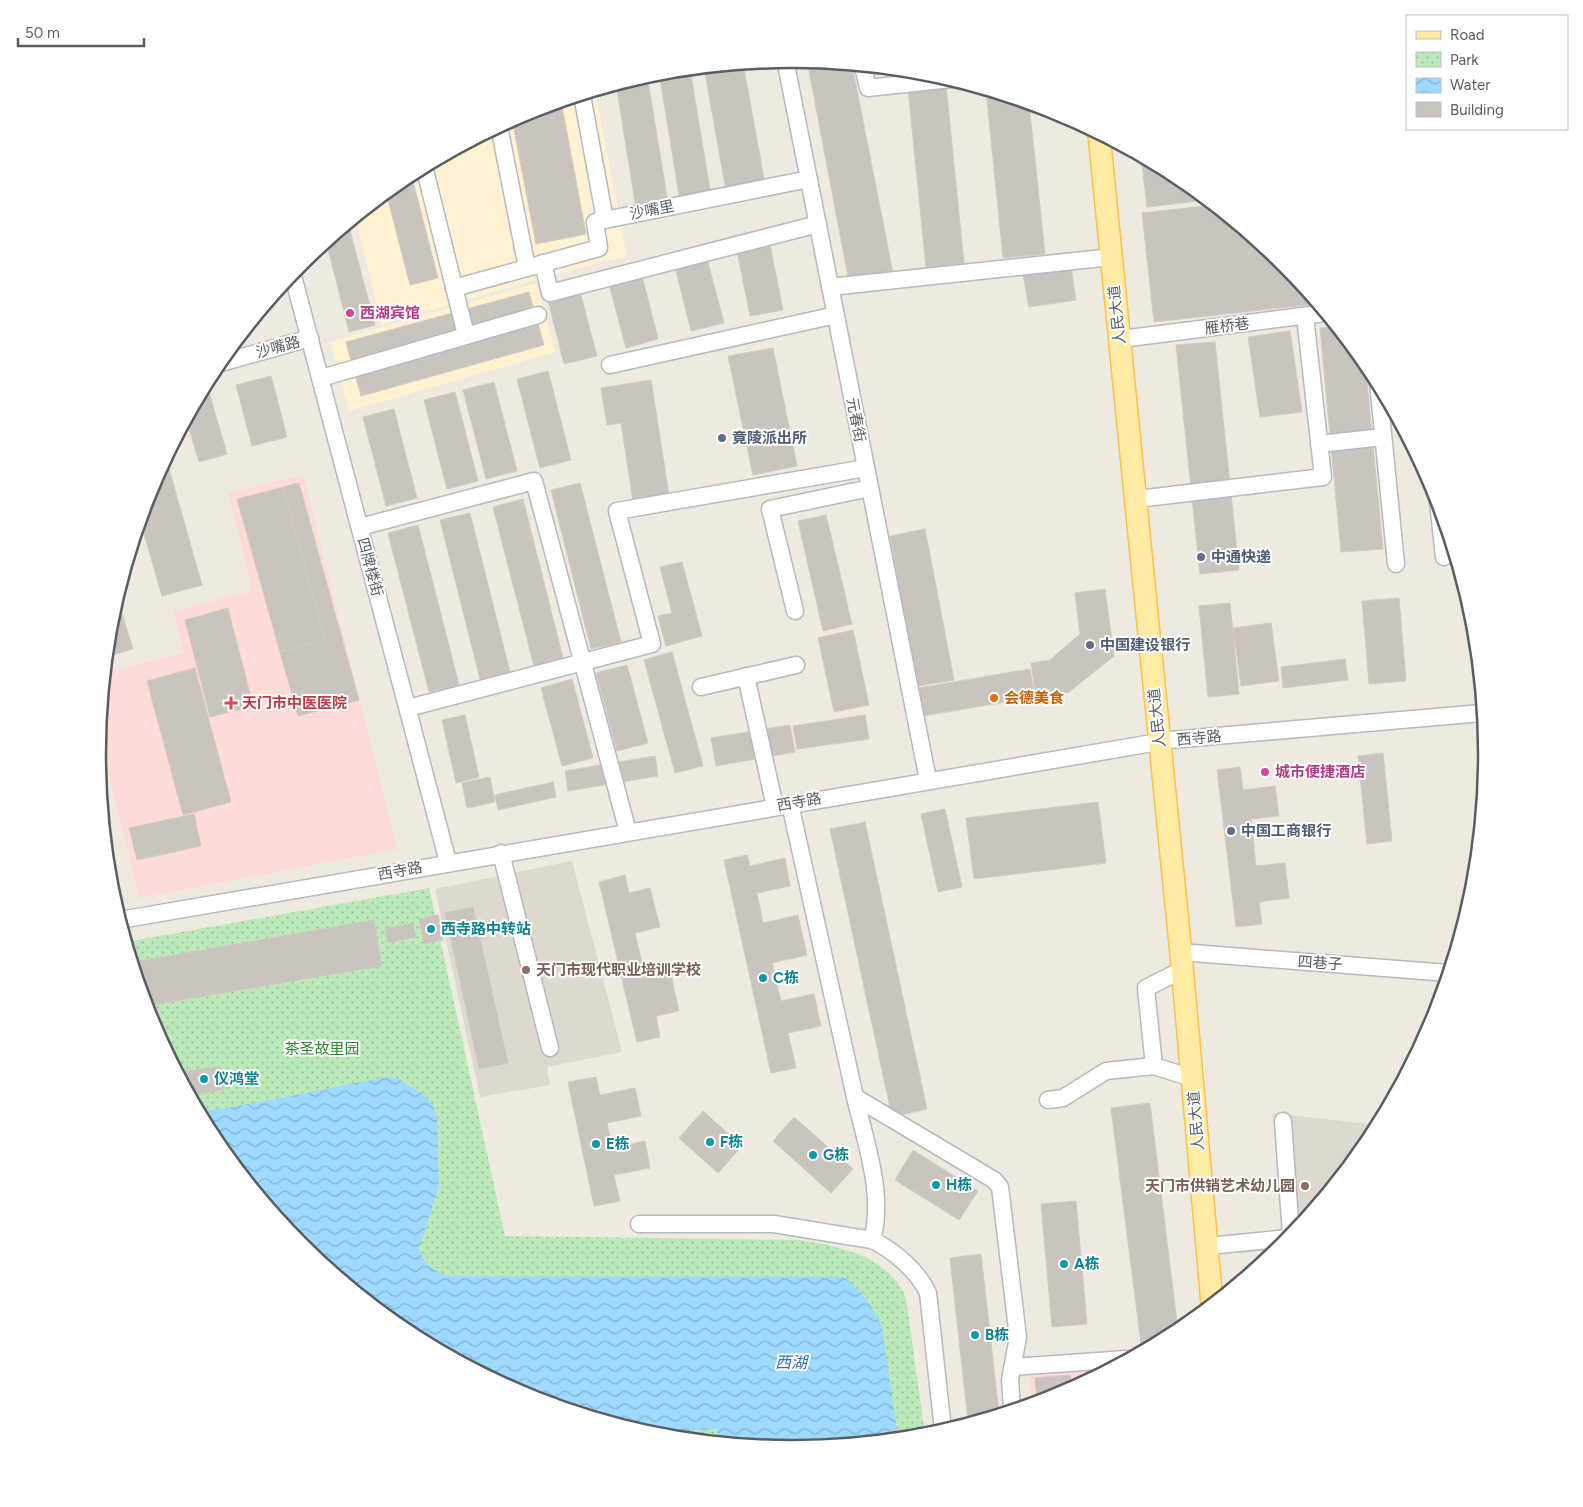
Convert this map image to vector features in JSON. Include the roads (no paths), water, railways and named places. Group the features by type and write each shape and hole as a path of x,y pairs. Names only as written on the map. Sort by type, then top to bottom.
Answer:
{"main road":[{"name":"人民大道","path":"1101,141 1223,1286"},
{"name":"人民大道","path":"1111,146 1146,498 1165,741"},
{"name":"人民大道","path":"1188,962 1192,1078 1211,1296"}],"street":[{"name":"元春街","path":"787,68 928,780"},
{"path":"864,72 868,88 927,82"},
{"path":"454,288 599,248 595,222 605,220 583,100"},
{"path":"502,132 535,266 550,292 818,224"},
{"path":"426,173 466,335"},
{"name":"沙嘴里","path":"605,220 809,179"},
{"path":"830,288 1112,257"},
{"name":"四牌楼街","path":"294,281 448,862"},
{"name":"雁桥巷","path":"1129,338 1318,314"},
{"path":"321,378 538,315"},
{"path":"610,365 836,315"},
{"path":"1146,498 1323,478 1305,316"},
{"name":"沙嘴路","path":"229,361 310,338"},
{"path":"1380,401 1396,564"},
{"path":"1319,444 1383,436"},
{"path":"408,708 652,644 617,511 866,468"},
{"path":"360,526 534,481 628,832"},
{"path":"795,611 770,509 870,488"},
{"path":"1442,535 1444,557"},
{"path":"701,687 796,665"},
{"path":"746,676 783,805 855,1097 875,1194 875,1228 872,1240"},
{"name":"西寺路","path":"126,919 448,862 1165,741 1476,713"},
{"path":"501,853 550,1048"},
{"path":"1154,1066 1146,988 1188,962"},
{"name":"四巷子","path":"1188,962 1441,973"},
{"path":"1048,1100 1063,1098 1106,1070 1154,1066 1192,1078"},
{"path":"855,1097 994,1180 1000,1187 1018,1337 1010,1380 1012,1403"},
{"path":"1283,1121 1290,1224"},
{"path":"640,1224 774,1224 872,1240 881,1244 919,1278 928,1293 942,1422"},
{"path":"1219,1245 1277,1239"},
{"path":"1013,1367 1112,1360"}],"water":[{"name":"西湖","path":"387,1077 398,1079 424,1095 433,1105 437,1116 439,1186 419,1250 427,1263 438,1272 447,1276 844,1277 866,1299 882,1326 897,1431 836,1438 792,1440 718,1435 717,1429 688,1431 658,1426 614,1416 571,1403 488,1369 448,1348 374,1298 306,1239 247,1171 206,1111"}],"place":[{"name":"西湖宾馆","path":"350,313"},
{"name":"竟陵派出所","path":"722,438"},
{"name":"中通快递","path":"1201,557"},
{"name":"中国建设银行","path":"1090,645"},
{"name":"会德美食","path":"994,698"},
{"name":"天门市中医医院","path":"231,703"},
{"name":"城市便捷酒店","path":"1265,772"},
{"name":"中国工商银行","path":"1231,831"},
{"name":"西寺路中转站","path":"431,929"},
{"name":"天门市现代职业培训学校","path":"526,970"},
{"name":"C栋","path":"763,978"},
{"name":"仪鸿堂","path":"204,1079"},
{"name":"F栋","path":"710,1142"},
{"name":"E栋","path":"596,1144"},
{"name":"G栋","path":"813,1155"},
{"name":"H栋","path":"936,1185"},
{"name":"天门市供销艺术幼儿园","path":"1305,1186"},
{"name":"A栋","path":"1064,1264"},
{"name":"B栋","path":"975,1335"}],"park label":[{"name":"茶圣故里园","path":"322,1049"}]}
